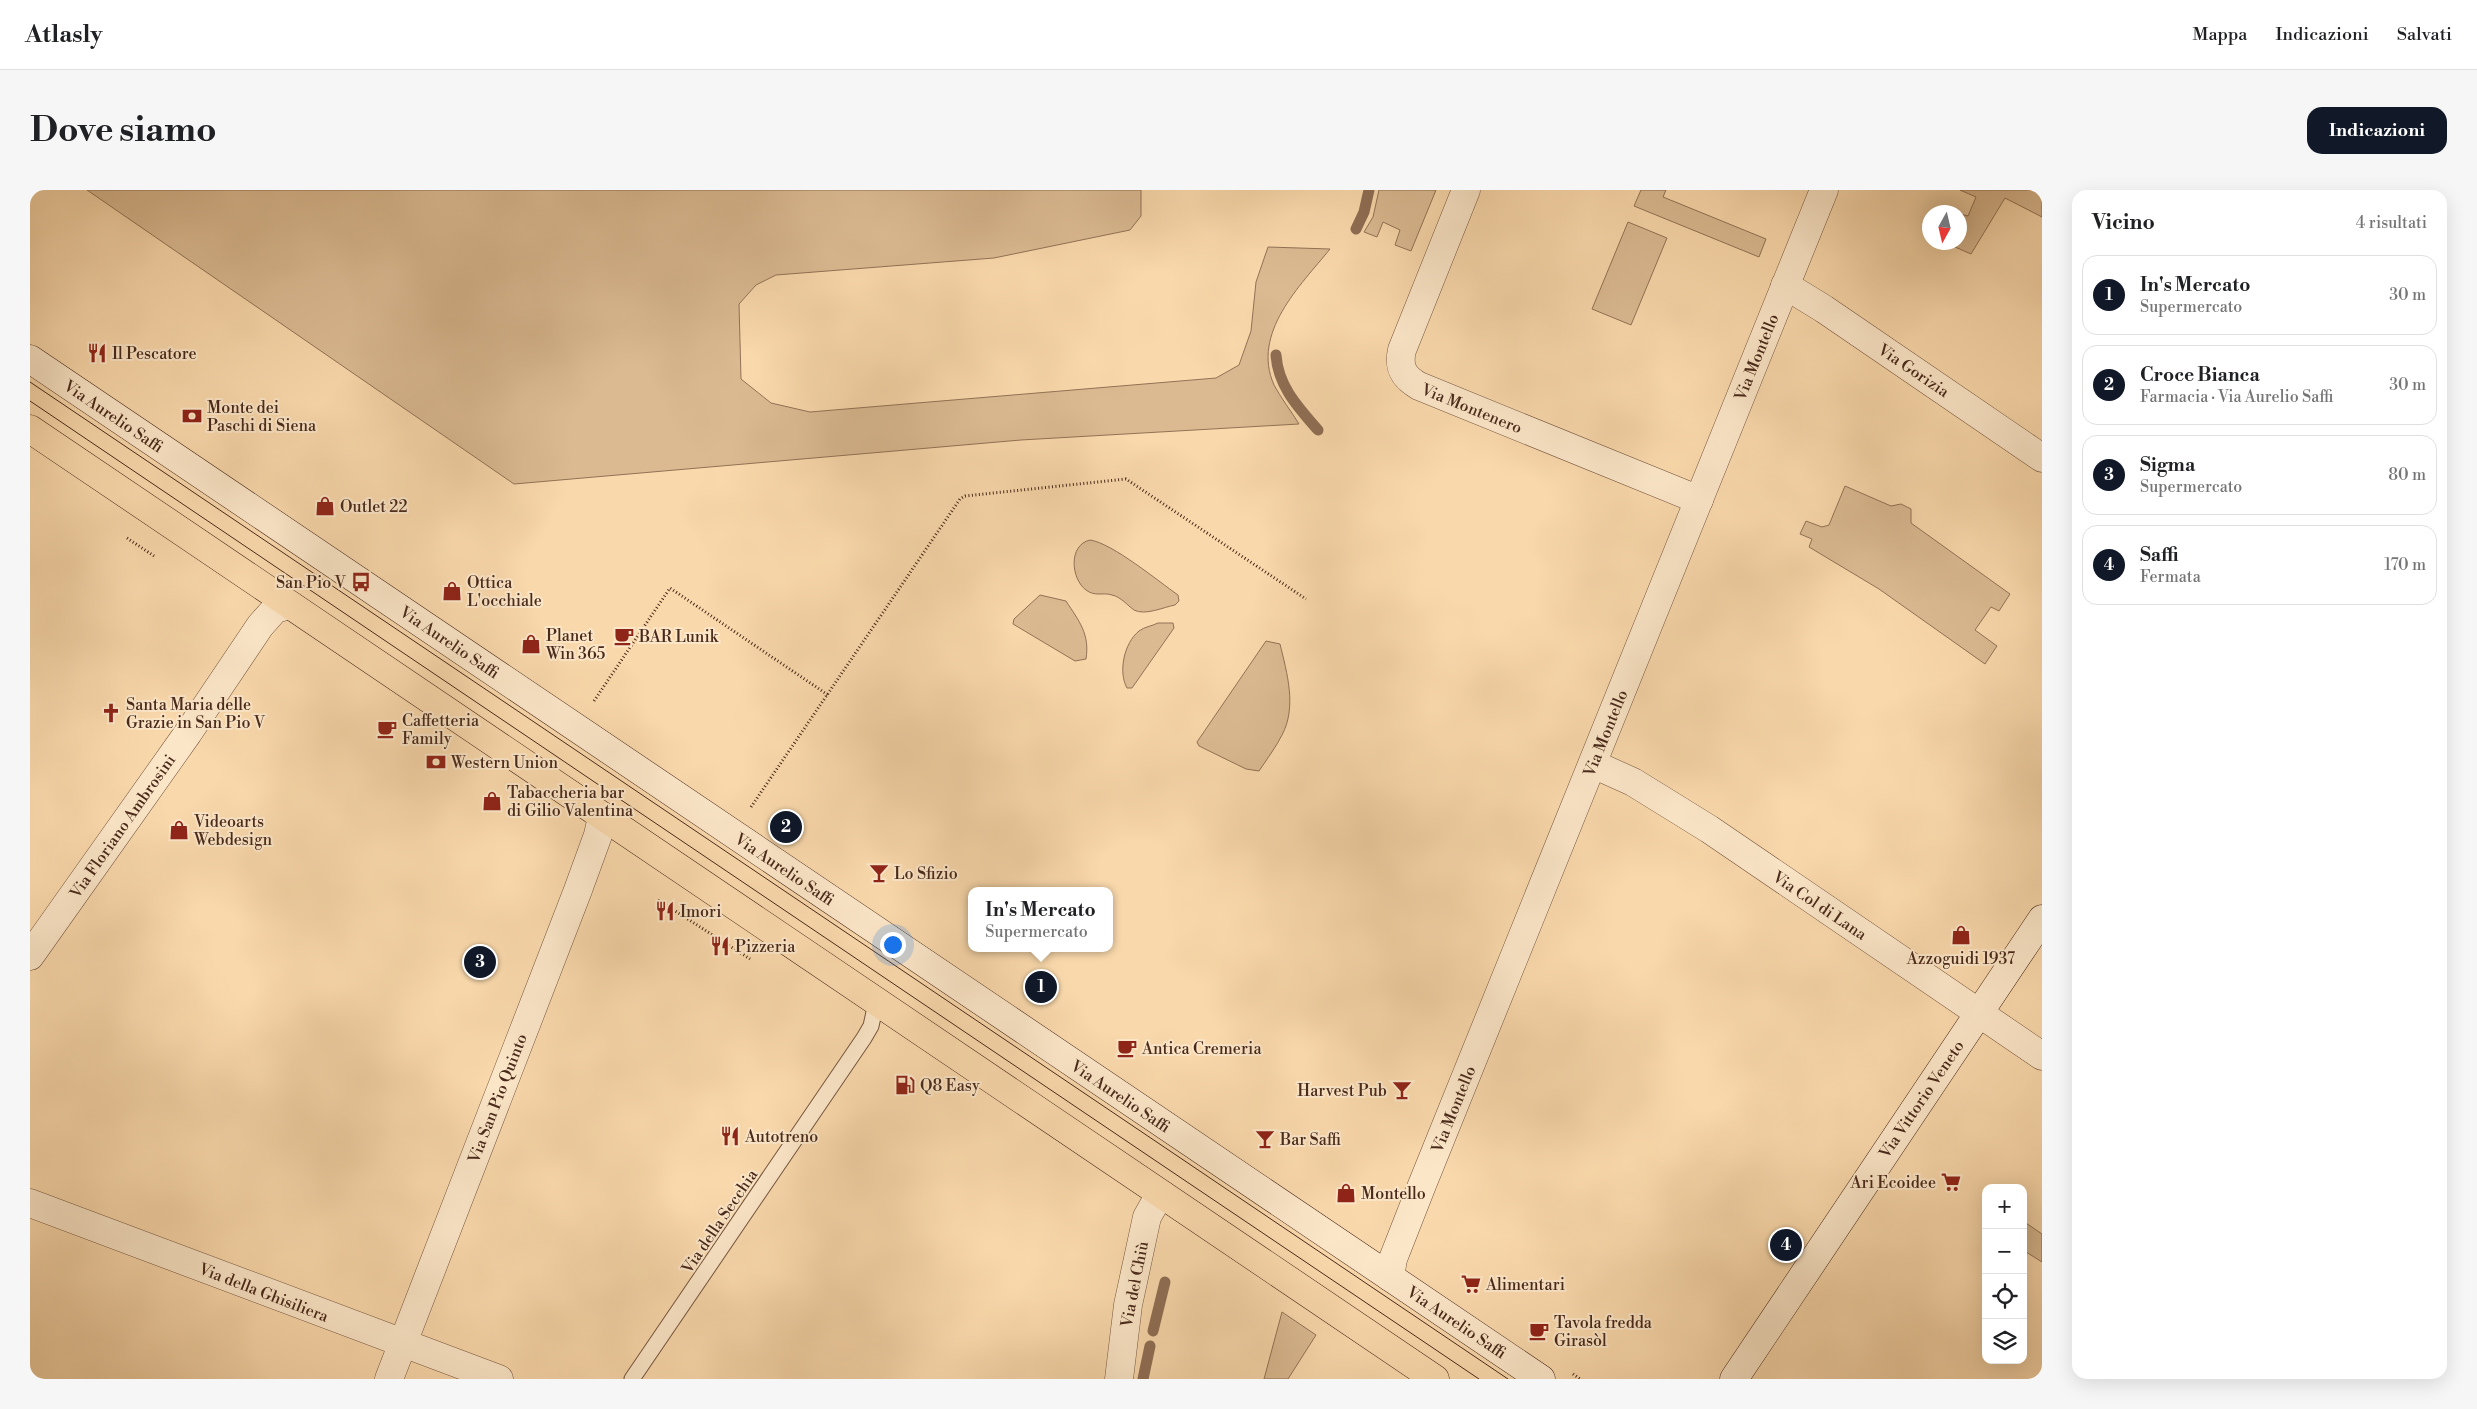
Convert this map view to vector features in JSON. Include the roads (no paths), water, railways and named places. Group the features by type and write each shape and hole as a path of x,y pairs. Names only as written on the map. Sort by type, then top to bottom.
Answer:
{"main road":[{"path":"30,429 876,1003 1435,1379"}],"street":[{"name":"Via Montenero","path":"1466,190 1402,350 1400,360 1405,375 1419,386 1699,500"},
{"name":"Via Montello","path":"1390,1277 1398,1244 1824,190"},
{"name":"Via Gorizia","path":"1785,285 1824,308 2042,458"},
{"name":"Via Aurelio Saffi","path":"30,359 1540,1379"},
{"name":"Via Floriano Ambrosini","path":"30,956 188,733 260,626 276,609 289,605"},
{"name":"Via Col di Lana","path":"1592,764 1633,782 1708,830 2042,1056"},
{"name":"Via San Pio Quinto","path":"389,1379 574,899 598,835 602,817"},
{"name":"Via Vittorio Veneto","path":"1734,1379 2042,919"},
{"name":"Via del Chiù","path":"1119,1379 1128,1305 1147,1217 1156,1200 1162,1195"},
{"name":"Via della Ghisiliera","path":"30,1203 499,1379"}],"lane":[{"name":"Via della Secchia","path":"632,1379 864,1038 870,1026 876,1003"}],"waterway":[{"path":"1356,229 1364,212 1369,190"},
{"path":"1276,355 1281,377 1290,396 1318,430"},
{"path":"1153,1331 1165,1282"},
{"path":"1143,1379 1150,1346"}],"tram line":[{"path":"30,382 1508,1379"},
{"path":"30,401 1479,1379"}],"place":[{"name":"Il Pescatore","path":"97,353"},
{"name":"Monte dei Paschi di Siena","path":"192,416"},
{"name":"Outlet 22","path":"325,506"},
{"name":"San Pio V","path":"361,582"},
{"name":"Ottica L'occhiale","path":"452,591"},
{"name":"BAR Lunik","path":"624,636"},
{"name":"Planet Win 365","path":"531,644"},
{"name":"Santa Maria delle Grazie in San Pio V","path":"111,713"},
{"name":"Caffetteria Family","path":"387,729"},
{"name":"Western Union","path":"436,762"},
{"name":"Tabaccheria bar di Gilio Valentina","path":"492,801"},
{"name":"Croce Bianca","path":"786,827"},
{"name":"Videoarts Webdesign","path":"179,830"},
{"name":"Lo Sfizio","path":"879,873"},
{"name":"Imori","path":"665,911"},
{"name":"Azzoguidi 1937","path":"1961,935"},
{"name":"Pizzeria","path":"720,946"},
{"name":"Sigma","path":"480,962"},
{"name":"In's Mercato","path":"1041,987"},
{"name":"Antica Cremeria","path":"1127,1048"},
{"name":"Q8 Easy","path":"905,1085"},
{"name":"Harvest Pub","path":"1402,1090"},
{"name":"Autotreno","path":"730,1136"},
{"name":"Bar Saffi","path":"1265,1139"},
{"name":"Ari Ecoidee","path":"1951,1182"},
{"name":"Montello","path":"1346,1193"},
{"name":"Saffi","path":"1786,1245"},
{"name":"Alimentari","path":"1471,1284"},
{"name":"Tavola fredda Girasòl","path":"1539,1331"}]}
